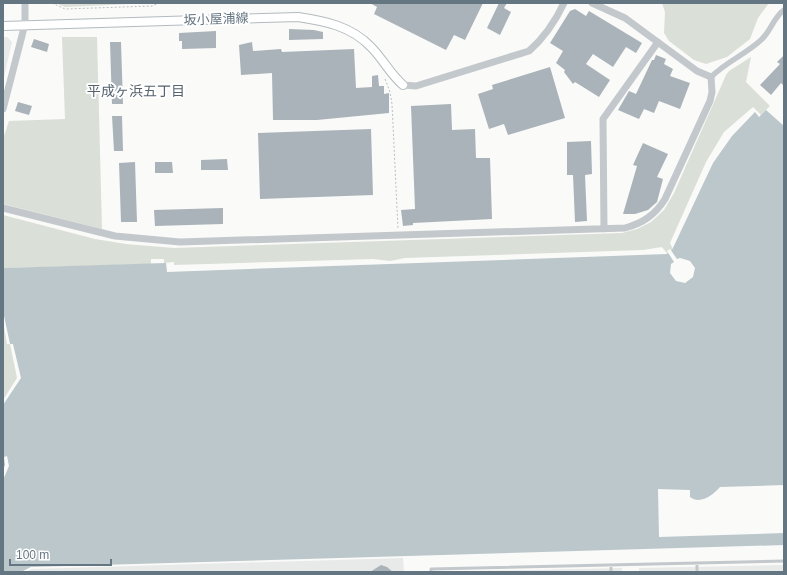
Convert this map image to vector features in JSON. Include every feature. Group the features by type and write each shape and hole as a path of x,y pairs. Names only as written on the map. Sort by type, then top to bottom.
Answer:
{"main road":[{"name":"坂小屋浦線","path":"3,26 25,24 298,17 326,22 355,33 371,46 393,76 403,85"}],"street":[{"path":"3,109 25,24 25,3"},
{"path":"403,85 416,86 529,51 542,40 556,20 564,3"},
{"path":"592,3 625,18 697,71 711,76"},
{"path":"711,76 724,65 762,39 772,22 784,10"},
{"path":"604,229 603,120 658,42"},
{"path":"3,208 97,232 139,239 166,241 625,228 648,219 660,208 666,199 710,101 712,92 711,76"}],"lane":[{"path":"431,572 430,569 784,561"},
{"path":"697,563 697,572"},
{"path":"611,565 611,572"}],"path":[{"path":"52,3 65,9 152,6 159,3"},
{"path":"385,79 390,92 392,104 398,235"}],"shaded area":[{"path":"55,3 152,3 65,7"},
{"path":"662,3 769,3 758,18 750,39 727,57 706,64 694,60 669,41 664,33 665,12"},
{"path":"3,37 7,37 12,42 3,82"},
{"path":"62,37 97,37 102,229 3,204 3,139 9,121 65,119"},
{"path":"751,57 746,82 770,106 761,115 753,107 724,132 706,162 670,243 677,258 673,261 662,247 643,250 405,258 390,261 373,259 174,265 174,262 164,263 164,259 151,259 151,264 3,268 3,215 95,239 126,244 174,248 622,233 637,229 651,222 664,210 674,193 726,75 729,71"},
{"path":"766,110 784,126 784,485 720,487 710,496 698,500 690,497 690,490 658,489 659,537 784,533 784,545 31,567 21,572 3,572 3,480 9,466 7,456 4,457 5,465 3,470 3,405 21,378 13,344 10,344 3,311 3,268 166,263 167,272 667,254 672,250 713,163 732,136 755,112 759,117"},
{"path":"3,321 7,344 10,344 17,378 3,400"},
{"path":"403,558 404,572 25,572 32,569"},
{"path":"784,565 784,572 639,572 639,568"},
{"path":"622,568 622,572 433,572"}],"pier":[{"path":"670,249 677,259 680,258 690,261 695,268 693,277 685,283 676,281 670,273 671,264 674,262 667,251"}],"building":[{"path":"370,3 483,3 465,40 454,35 446,50 374,14 377,7"},
{"path":"499,3 507,3 504,8 511,12 500,35 487,28"},
{"path":"575,9 586,16 589,11 642,43 636,53 626,47 613,67 593,54 586,64 610,80 599,97 575,82 573,84 564,72 565,70 556,63 563,51 550,43 570,11"},
{"path":"289,29 314,30 323,32 323,39 289,40"},
{"path":"216,31 216,48 182,49 182,41 179,41 179,33"},
{"path":"34,39 49,44 47,52 31,47"},
{"path":"110,42 121,42 123,104 112,104"},
{"path":"252,42 253,51 281,49 282,52 354,49 356,88 372,87 372,76 378,75 379,86 384,86 384,94 389,93 389,113 317,120 273,120 272,73 241,75 239,45"},
{"path":"656,55 666,59 664,64 673,69 670,76 690,83 680,109 659,101 654,113 644,109 639,119 618,110 629,91 636,94 652,60 654,60"},
{"path":"784,55 784,86 781,83 771,95 760,85 780,64 777,62"},
{"path":"550,67 565,118 508,135 504,124 489,129 478,94 493,89 492,85"},
{"path":"18,102 32,106 29,115 15,111"},
{"path":"451,104 452,130 475,129 476,158 490,158 492,219 413,223 413,225 403,226 401,210 415,209 411,106"},
{"path":"112,116 122,116 123,151 114,151"},
{"path":"371,129 373,195 260,199 258,133"},
{"path":"591,141 592,174 585,175 587,221 575,222 573,175 567,175 567,142"},
{"path":"643,143 668,154 657,177 663,179 657,202 648,210 635,214 623,214 637,166 633,165"},
{"path":"227,159 228,170 201,170 201,160"},
{"path":"135,162 137,222 121,222 119,163"},
{"path":"155,162 172,162 173,173 155,173"},
{"path":"223,208 223,224 155,226 154,210"},
{"path":"381,565 387,567 393,572 370,572"}],"district":[{"name":"平成ヶ浜五丁目","path":"136,91"}]}
